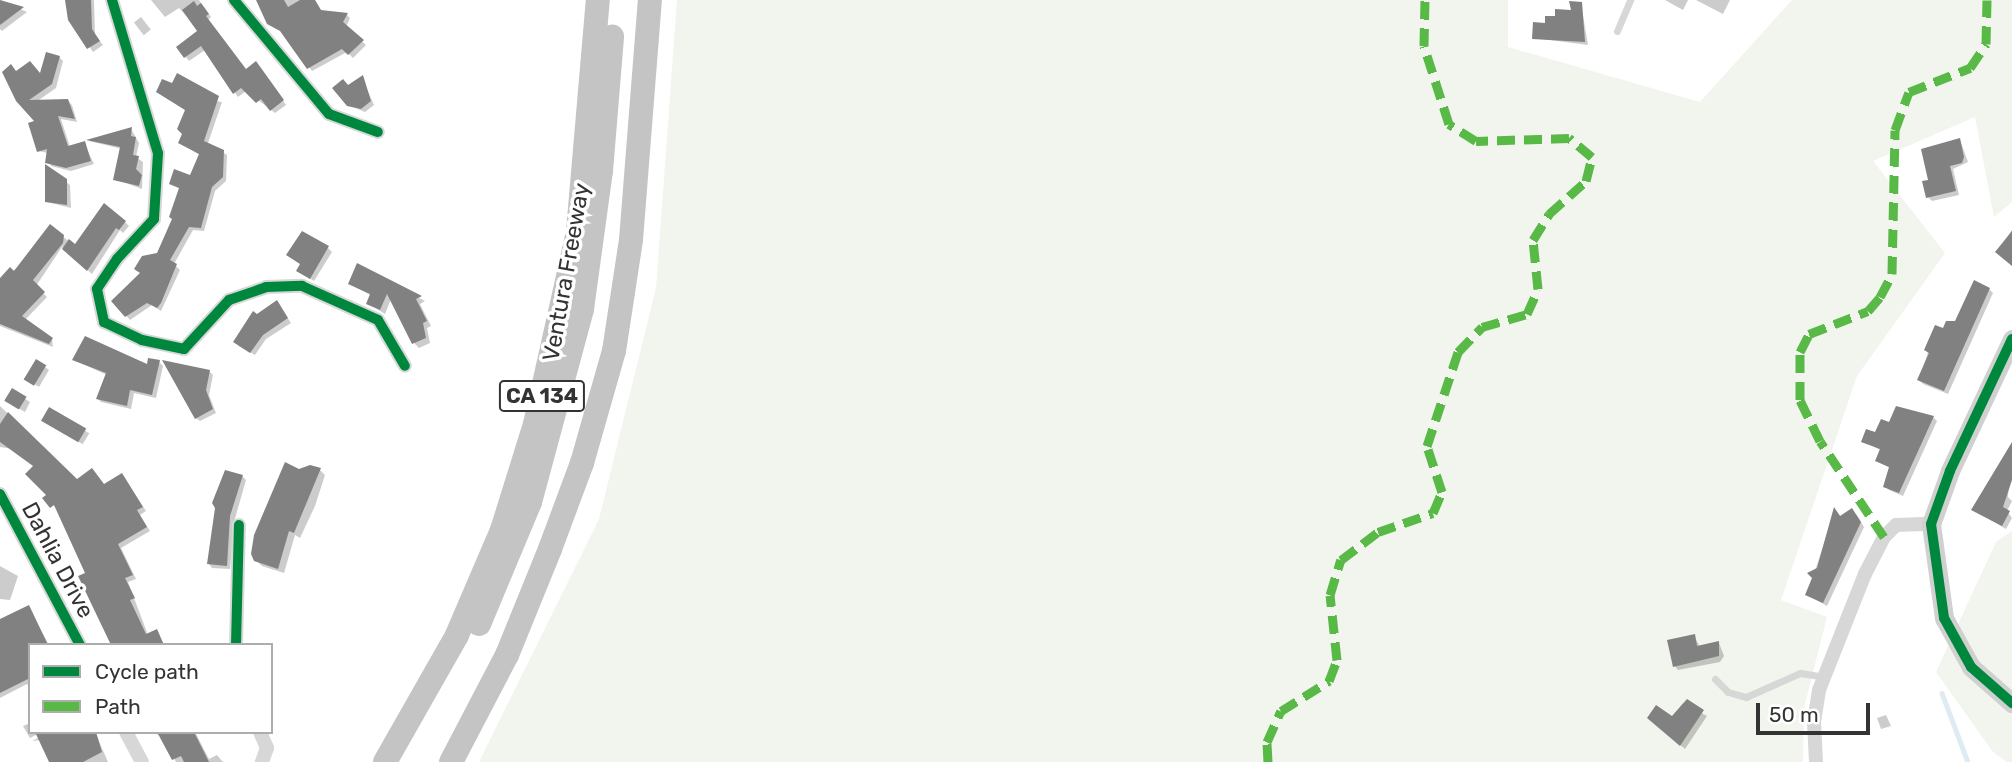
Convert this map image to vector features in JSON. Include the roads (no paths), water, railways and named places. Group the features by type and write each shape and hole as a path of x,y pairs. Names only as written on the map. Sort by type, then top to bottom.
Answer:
{"highway":[{"name":"Ventura Freeway","path":"385,762 457,635 502,530 536,424 578,231 598,0"},
{"path":"405,762 458,669 497,587 557,415 591,250 614,0"},
{"name":"CA 134","path":"451,762 507,655 550,548 582,463 614,351 631,240 650,0"},
{"path":"434,762 485,670 532,564 550,548"}],"street":[{"path":"112,0 158,153 154,219 117,259 96,289 104,322 142,340 184,349 229,300 266,286 302,286 378,320 405,366"},
{"path":"234,0 329,114 378,132"},
{"path":"2012,339 1950,471 1931,524 1944,618 1971,667 2012,703"},
{"name":"Dahlia Drive","path":"0,494 79,643"},
{"path":"1816,762 1814,722 1824,677 1884,537 1896,525 1931,524"},
{"path":"236,643 239,525"},
{"path":"127,734 142,762"},
{"path":"261,734 267,748 262,762"}],"lane":[{"path":"1617,31 1630,0"},
{"path":"1715,679 1728,692 1746,697 1800,673 1824,677"}],"waterway":[{"path":"1942,693 1968,762"}]}
